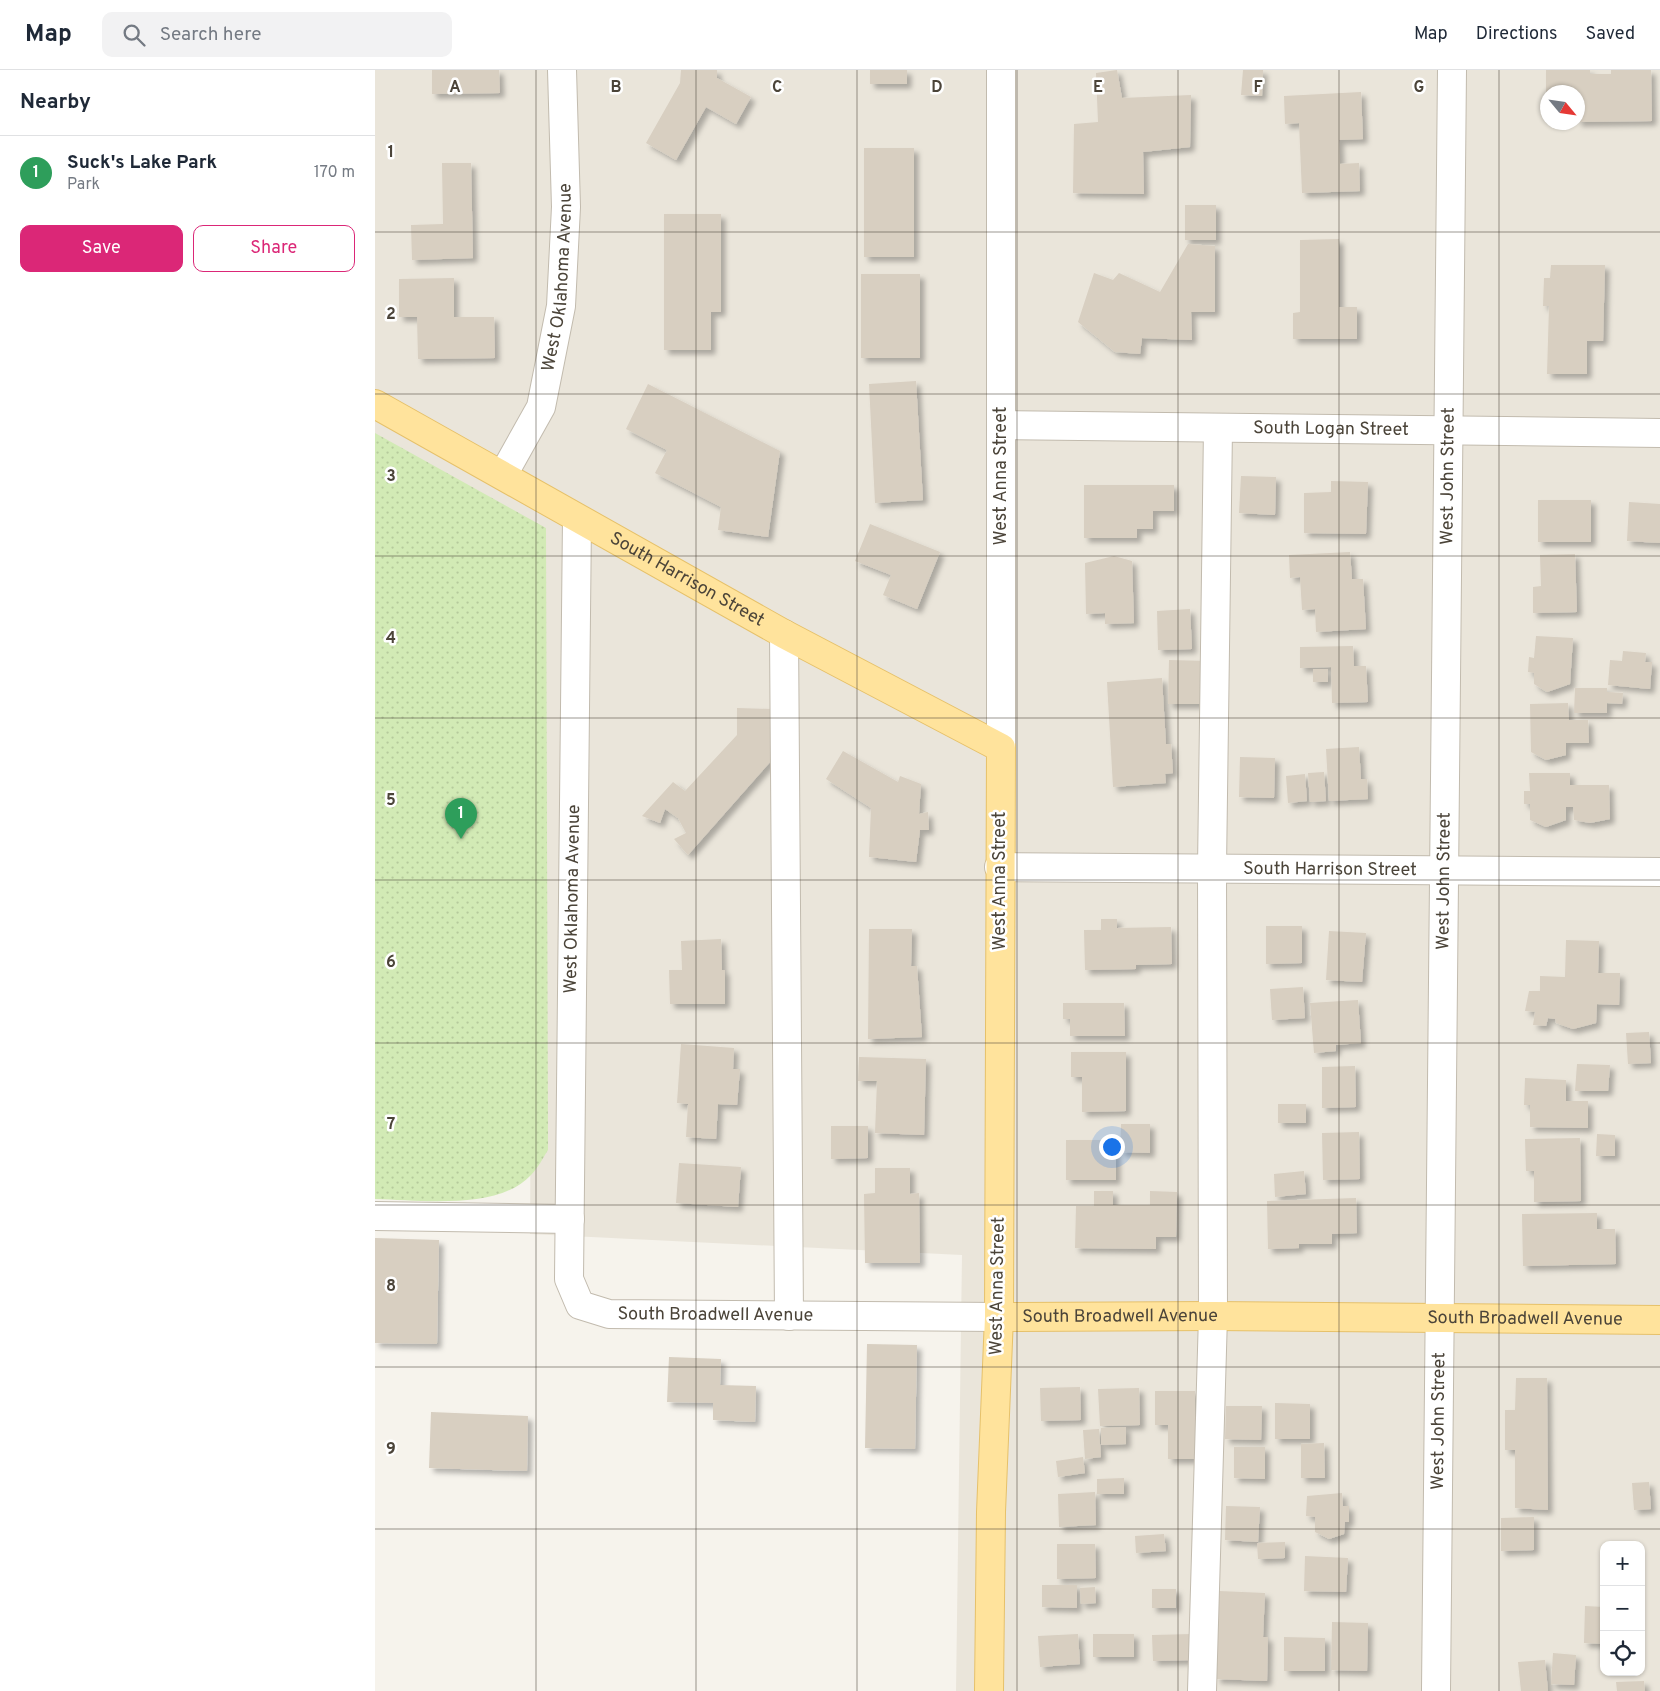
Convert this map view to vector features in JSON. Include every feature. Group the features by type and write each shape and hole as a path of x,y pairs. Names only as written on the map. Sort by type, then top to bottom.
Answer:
{"main road":[{"name":"South Harrison Street","path":"375,404 784,634 1001,748"},
{"name":"West Anna Street","path":"989,1691 991,1512 999,1318 999,867 1001,748"},
{"name":"South Broadwell Avenue","path":"999,1318 1213,1316 1660,1320"}],"street":[{"name":"West Oklahoma Avenue","path":"503,475 541,407 561,306 566,206 562,70"},
{"name":"West Anna Street","path":"1001,70 1001,748"},
{"name":"West John Street","path":"1436,1691 1452,70"},
{"name":"South Logan Street","path":"1001,425 1660,433"},
{"path":"1202,1691 1213,1316 1212,868 1218,428"},
{"name":"West Oklahoma Avenue","path":"569,1279 577,519"},
{"path":"784,634 789,1316"},
{"name":"South Harrison Street","path":"999,867 1660,872"},
{"path":"375,1216 570,1219"},
{"name":"South Broadwell Avenue","path":"569,1279 580,1305 609,1314 999,1318"}],"shaded area":[{"path":"375,70 1660,70 1660,1691 956,1691 962,1255 530,1234 534,537 375,449"}],"green space":[{"path":"375,433 546,528 548,1150 534,1172 517,1186 499,1194 479,1199 435,1201 375,1199"}],"building":[{"path":"432,70 499,70 500,93 432,94"},
{"path":"681,70 717,70 717,78 751,97 736,124 706,107 676,160 646,143 680,83"},
{"path":"870,70 907,70 907,84 870,84"},
{"path":"1117,70 1122,98 1191,95 1190,147 1143,152 1144,194 1073,193 1074,124 1098,122 1096,73"},
{"path":"1243,70 1263,70 1262,96 1241,95"},
{"path":"1546,70 1590,70 1590,74 1611,74 1611,70 1651,70 1652,121 1585,122 1585,85 1546,85"},
{"path":"1361,92 1363,139 1339,140 1340,164 1359,163 1360,191 1302,193 1299,123 1285,124 1284,96"},
{"path":"864,148 914,148 914,257 864,257"},
{"path":"442,163 471,163 473,258 412,260 411,225 443,224"},
{"path":"1185,205 1216,205 1216,240 1185,240"},
{"path":"664,214 721,214 721,312 711,312 711,350 664,350"},
{"path":"1339,239 1339,307 1357,307 1357,339 1293,339 1293,313 1300,312 1300,240"},
{"path":"1188,244 1215,246 1215,312 1191,312 1192,340 1142,338 1140,354 1115,352 1078,322 1094,273 1113,280 1119,273 1160,292"},
{"path":"1551,265 1605,265 1603,341 1587,341 1587,374 1547,374 1549,306 1543,306 1544,278 1550,278"},
{"path":"861,274 920,274 920,358 861,358"},
{"path":"454,278 454,317 494,317 495,358 418,359 417,317 399,317 399,279"},
{"path":"916,381 923,500 875,503 869,384"},
{"path":"648,384 780,451 768,537 718,530 721,507 655,473 667,450 626,429"},
{"path":"1241,476 1276,477 1275,515 1239,513"},
{"path":"1331,481 1368,482 1366,534 1304,533 1304,493 1331,492"},
{"path":"1084,485 1174,485 1174,511 1153,511 1153,529 1137,529 1137,538 1084,538"},
{"path":"1538,500 1591,500 1591,542 1538,542"},
{"path":"1629,502 1660,504 1660,543 1627,541"},
{"path":"870,524 940,552 917,609 883,595 891,575 855,561"},
{"path":"1350,552 1352,579 1363,579 1366,629 1316,632 1315,609 1302,610 1300,577 1290,578 1289,555"},
{"path":"1575,554 1577,612 1533,613 1533,587 1541,586 1540,555"},
{"path":"1114,556 1132,561 1134,623 1105,624 1105,613 1086,614 1085,563"},
{"path":"1190,609 1192,649 1158,650 1157,611"},
{"path":"1536,636 1573,638 1570,684 1547,692 1534,684 1534,673 1528,672 1529,657 1534,658"},
{"path":"1353,646 1354,666 1366,666 1368,702 1332,703 1331,667 1300,668 1300,647"},
{"path":"1623,651 1646,653 1645,662 1652,662 1650,689 1608,685 1610,660 1622,661"},
{"path":"1169,660 1209,661 1208,704 1168,704"},
{"path":"1313,669 1328,669 1328,682 1313,682"},
{"path":"1162,678 1166,744 1171,744 1173,773 1165,774 1166,783 1113,787 1107,682"},
{"path":"1575,688 1607,688 1607,692 1623,693 1622,704 1607,703 1607,713 1574,713"},
{"path":"1568,703 1569,720 1588,720 1589,743 1566,743 1566,755 1546,760 1531,752 1530,704"},
{"path":"737,708 773,709 771,761 688,855 674,839 686,833 678,818 665,809 660,823 642,816 673,782 685,791 737,735"},
{"path":"1359,747 1361,779 1367,779 1368,799 1329,801 1326,749"},
{"path":"843,751 898,782 900,776 921,784 919,814 928,812 929,830 920,830 916,862 869,857 871,808 826,779"},
{"path":"1240,757 1275,758 1274,798 1239,797"},
{"path":"1324,772 1326,801 1310,802 1308,773"},
{"path":"1529,773 1570,773 1570,785 1609,785 1610,819 1590,823 1574,820 1573,807 1566,807 1566,820 1546,827 1530,820 1530,804 1524,804 1524,791 1530,791"},
{"path":"1305,774 1307,801 1288,803 1286,776"},
{"path":"1101,919 1117,919 1117,928 1171,927 1172,964 1136,965 1136,969 1085,970 1084,930 1101,930"},
{"path":"1266,926 1302,926 1302,963 1266,964"},
{"path":"869,929 912,929 911,966 917,966 922,1037 868,1039"},
{"path":"1329,931 1366,933 1362,982 1326,980"},
{"path":"721,939 722,970 725,970 725,1004 670,1004 669,970 682,970 681,941"},
{"path":"1566,940 1599,941 1598,973 1620,973 1619,1005 1597,1004 1596,1023 1573,1029 1556,1023 1555,1019 1548,1018 1546,1026 1533,1025 1535,1012 1525,1011 1529,991 1540,991 1540,976 1565,977"},
{"path":"1303,987 1305,1018 1272,1020 1270,989"},
{"path":"1358,1000 1361,1043 1336,1045 1336,1051 1314,1053 1310,1003"},
{"path":"1063,1003 1124,1003 1125,1036 1070,1036 1070,1019 1063,1019"},
{"path":"1649,1032 1651,1063 1628,1064 1626,1033"},
{"path":"681,1044 734,1048 733,1069 740,1069 737,1105 718,1104 716,1139 686,1137 688,1104 677,1103"},
{"path":"1071,1052 1126,1052 1126,1111 1082,1112 1082,1077 1071,1077"},
{"path":"859,1057 926,1059 924,1135 875,1133 877,1081 858,1081"},
{"path":"1577,1064 1610,1065 1608,1091 1575,1091"},
{"path":"1355,1066 1356,1107 1322,1108 1322,1067"},
{"path":"1525,1078 1566,1080 1566,1101 1588,1101 1588,1128 1530,1127 1530,1105 1524,1105"},
{"path":"1278,1104 1306,1104 1306,1123 1278,1123"},
{"path":"1121,1124 1150,1124 1150,1153 1120,1152"},
{"path":"831,1126 868,1126 868,1158 831,1159"},
{"path":"1359,1132 1360,1179 1323,1180 1322,1133"},
{"path":"1597,1134 1615,1135 1615,1156 1596,1156"},
{"path":"1580,1138 1581,1201 1534,1202 1534,1171 1526,1171 1525,1139"},
{"path":"1066,1140 1116,1140 1116,1180 1066,1180"},
{"path":"679,1163 741,1167 738,1207 676,1203"},
{"path":"875,1168 910,1168 910,1194 919,1193 920,1263 865,1263 864,1194 875,1193"},
{"path":"1304,1171 1306,1194 1275,1197 1274,1174"},
{"path":"1094,1191 1113,1191 1113,1205 1150,1205 1150,1191 1177,1192 1176,1237 1156,1237 1156,1249 1075,1248 1076,1206 1094,1206"},
{"path":"1356,1198 1357,1233 1332,1234 1332,1244 1299,1244 1299,1248 1268,1249 1267,1201"},
{"path":"1597,1213 1597,1229 1615,1229 1616,1264 1523,1266 1522,1214"},
{"path":"375,1238 439,1240 437,1344 375,1343"},
{"path":"867,1344 917,1345 915,1449 865,1448"},
{"path":"669,1357 721,1359 720,1385 756,1386 755,1422 713,1420 713,1403 667,1402"},
{"path":"1516,1378 1547,1378 1548,1510 1515,1508 1515,1450 1505,1450 1505,1410 1515,1410"},
{"path":"1080,1387 1081,1420 1041,1421 1040,1388"},
{"path":"1139,1388 1140,1425 1100,1426 1098,1389"},
{"path":"1155,1391 1195,1391 1195,1459 1168,1459 1168,1425 1155,1425"},
{"path":"1275,1403 1310,1404 1310,1439 1275,1439"},
{"path":"1226,1406 1262,1406 1261,1440 1225,1439"},
{"path":"431,1412 528,1416 527,1471 429,1468"},
{"path":"1126,1427 1126,1444 1101,1445 1101,1428"},
{"path":"1099,1429 1101,1457 1085,1459 1083,1430"},
{"path":"1324,1443 1325,1478 1301,1478 1301,1444"},
{"path":"1234,1447 1265,1447 1265,1479 1234,1478"},
{"path":"1083,1457 1085,1473 1058,1477 1056,1461"},
{"path":"1124,1478 1124,1494 1097,1494 1097,1479"},
{"path":"1649,1482 1651,1509 1634,1510 1632,1483"},
{"path":"1095,1492 1096,1525 1059,1527 1058,1494"},
{"path":"1342,1493 1343,1506 1349,1506 1349,1522 1345,1522 1344,1534 1329,1539 1315,1532 1315,1517 1306,1516 1307,1496"},
{"path":"1226,1506 1260,1507 1258,1542 1225,1540"},
{"path":"1534,1517 1534,1550 1501,1551 1501,1518"},
{"path":"1164,1534 1166,1551 1136,1553 1135,1536"},
{"path":"1285,1542 1285,1558 1258,1559 1257,1543"},
{"path":"1057,1544 1095,1544 1096,1578 1057,1579"},
{"path":"1305,1556 1348,1558 1346,1592 1304,1591"},
{"path":"1042,1585 1077,1585 1077,1608 1042,1607"},
{"path":"1095,1587 1096,1603 1081,1604 1080,1588"},
{"path":"1152,1589 1176,1589 1176,1608 1152,1608"},
{"path":"1219,1591 1265,1593 1263,1637 1268,1637 1267,1681 1216,1679"},
{"path":"1585,1606 1600,1607 1600,1644 1584,1643"},
{"path":"1332,1622 1368,1623 1367,1671 1331,1670"},
{"path":"1078,1634 1080,1664 1040,1667 1038,1636"},
{"path":"1093,1634 1134,1634 1134,1657 1093,1657"},
{"path":"1192,1634 1193,1660 1153,1661 1152,1635"},
{"path":"1284,1637 1325,1638 1325,1671 1284,1671"},
{"path":"1553,1653 1576,1655 1574,1685 1551,1684"},
{"path":"1545,1660 1548,1691 1521,1691 1518,1662"},
{"path":"1644,1681 1645,1691 1617,1691 1616,1682"}],"place":[{"name":"Suck's Lake Park","path":"461,839"}]}
